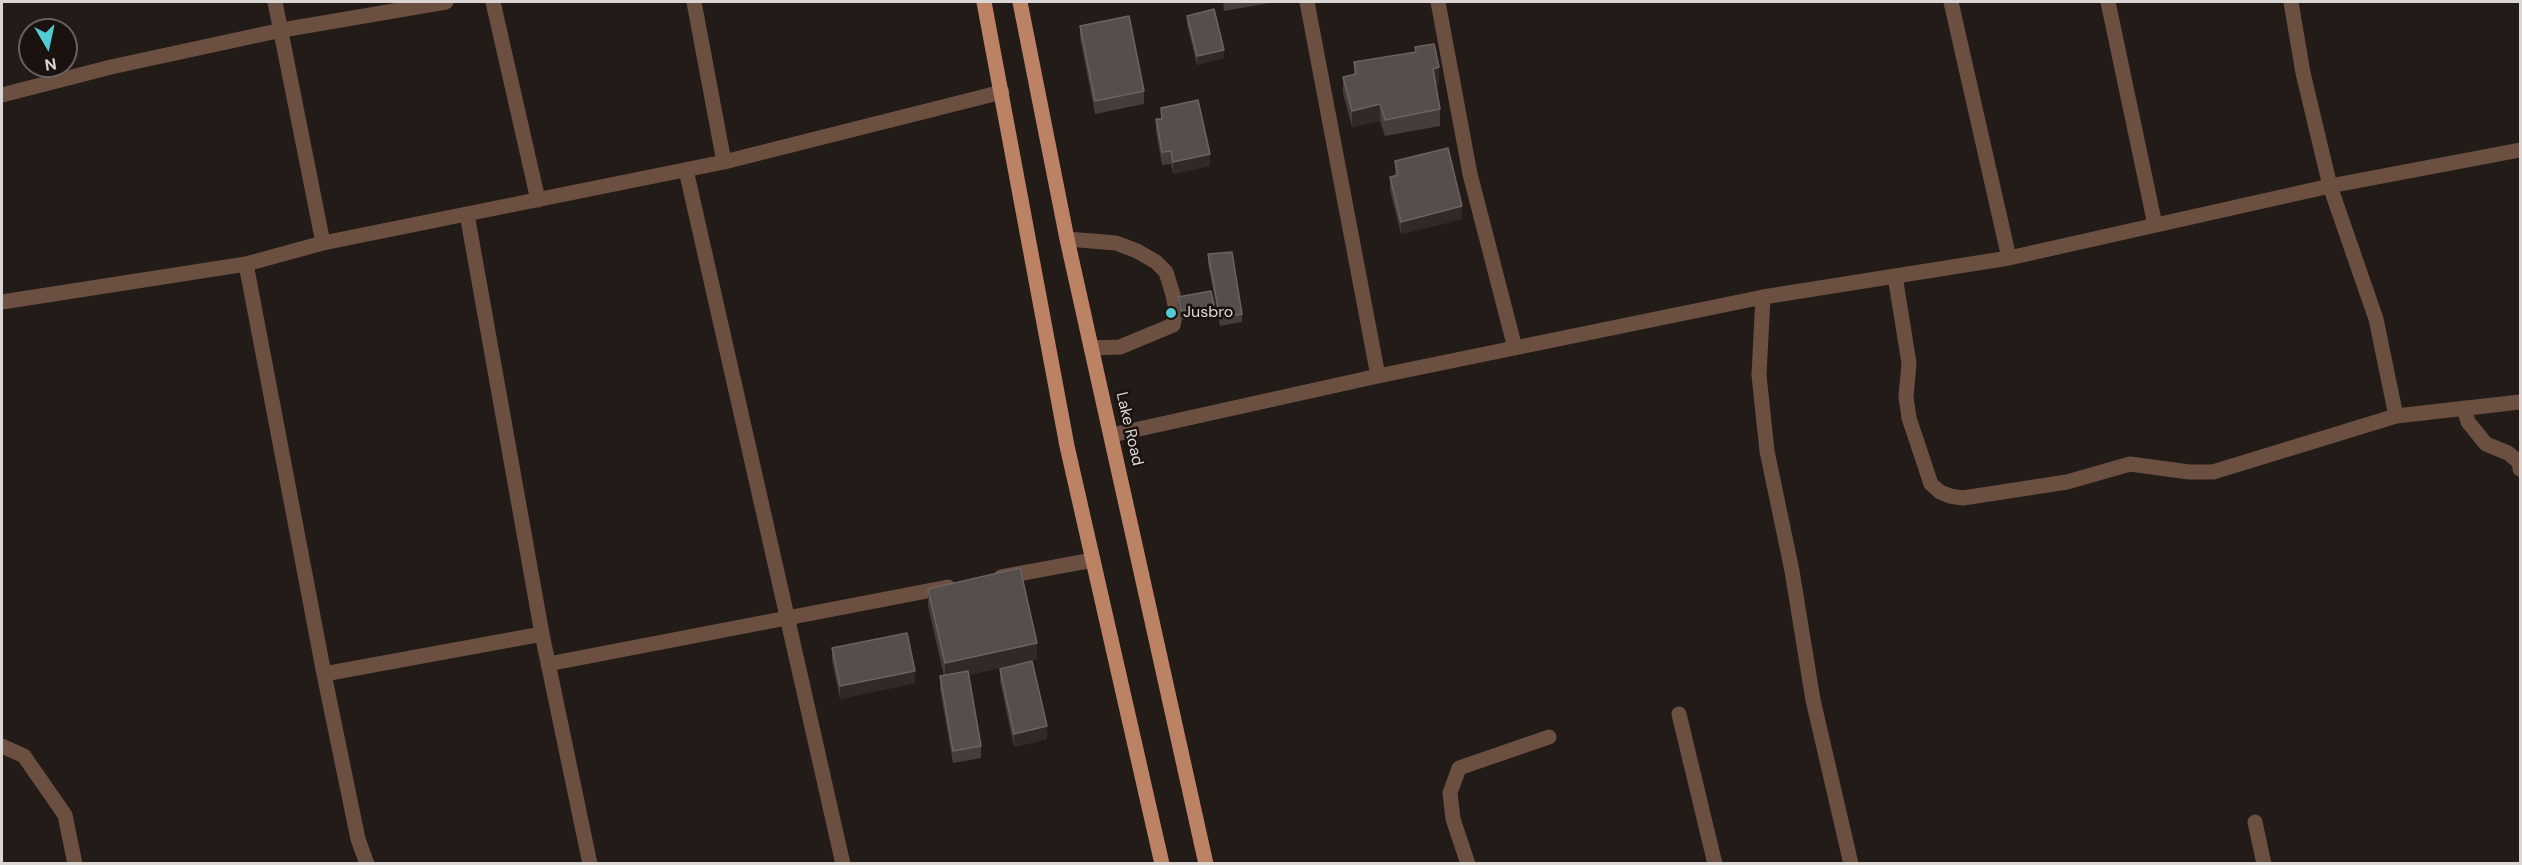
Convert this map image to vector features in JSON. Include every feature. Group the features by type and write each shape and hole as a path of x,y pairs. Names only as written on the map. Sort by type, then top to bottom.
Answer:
{"main road":[{"path":"984,2 1055,383 1162,864"},
{"name":"Lake Road","path":"1020,2 1067,239 1206,864"}],"street":[{"path":"275,2 323,243"},
{"path":"2,95 111,67 282,30 446,2"},
{"path":"493,2 538,200"},
{"path":"694,2 724,162"},
{"path":"1307,2 1378,376"},
{"path":"1438,2 1470,174 1515,348"},
{"path":"1951,2 2008,258"},
{"path":"2108,2 2155,225"},
{"path":"2291,2 2303,73 2330,186 2376,320 2396,416"},
{"path":"2,302 246,264 323,243 724,162 1002,92"},
{"path":"1112,435 1378,376 1763,297 2008,258 2330,186 2520,150"},
{"path":"686,170 843,864"},
{"path":"466,214 542,634 590,864"},
{"path":"1067,239 1116,243 1137,251 1156,262 1166,273 1173,295 1176,310 1173,325 1120,347 1092,348"},
{"path":"246,264 324,674 358,839 367,864"},
{"path":"1894,276 1909,363 1906,397 1909,418 1931,484 1940,492 1950,496 1964,498 2067,482 2130,464 2189,472 2213,471 2396,416 2520,402"},
{"path":"1763,297 1759,375 1767,452 1791,571 1813,700 1851,864"},
{"path":"2464,408 2468,422 2486,444 2508,453 2519,462 2520,469"},
{"path":"987,579 1093,560"},
{"path":"548,664 963,584"},
{"path":"324,674 542,634"},
{"path":"1679,714 1715,864"},
{"path":"1468,864 1453,819 1450,793 1460,768 1549,738"},
{"path":"2,746 24,756 65,815 75,864"},
{"path":"2255,822 2264,864"}],"building":[{"path":"1214,9 1224,50 1197,56 1187,16"},
{"path":"1129,16 1144,91 1095,101 1080,26"},
{"path":"1434,44 1439,67 1433,69 1440,109 1385,120 1380,104 1352,111 1343,77 1356,74 1354,62 1416,52 1415,47"},
{"path":"1198,100 1210,154 1173,162 1171,151 1162,152 1156,119 1162,119 1161,108"},
{"path":"1448,148 1462,206 1401,222 1390,177 1398,175 1395,161"},
{"path":"1232,252 1242,314 1220,318 1208,254"},
{"path":"1211,291 1214,305 1181,311 1178,297"},
{"path":"1020,568 1037,643 945,663 928,589"},
{"path":"907,633 915,671 840,686 832,648"},
{"path":"1032,661 1047,726 1014,734 1000,669"},
{"path":"968,671 981,746 953,751 940,676"}],"place":[{"name":"Jusbro","path":"1171,313"}]}
